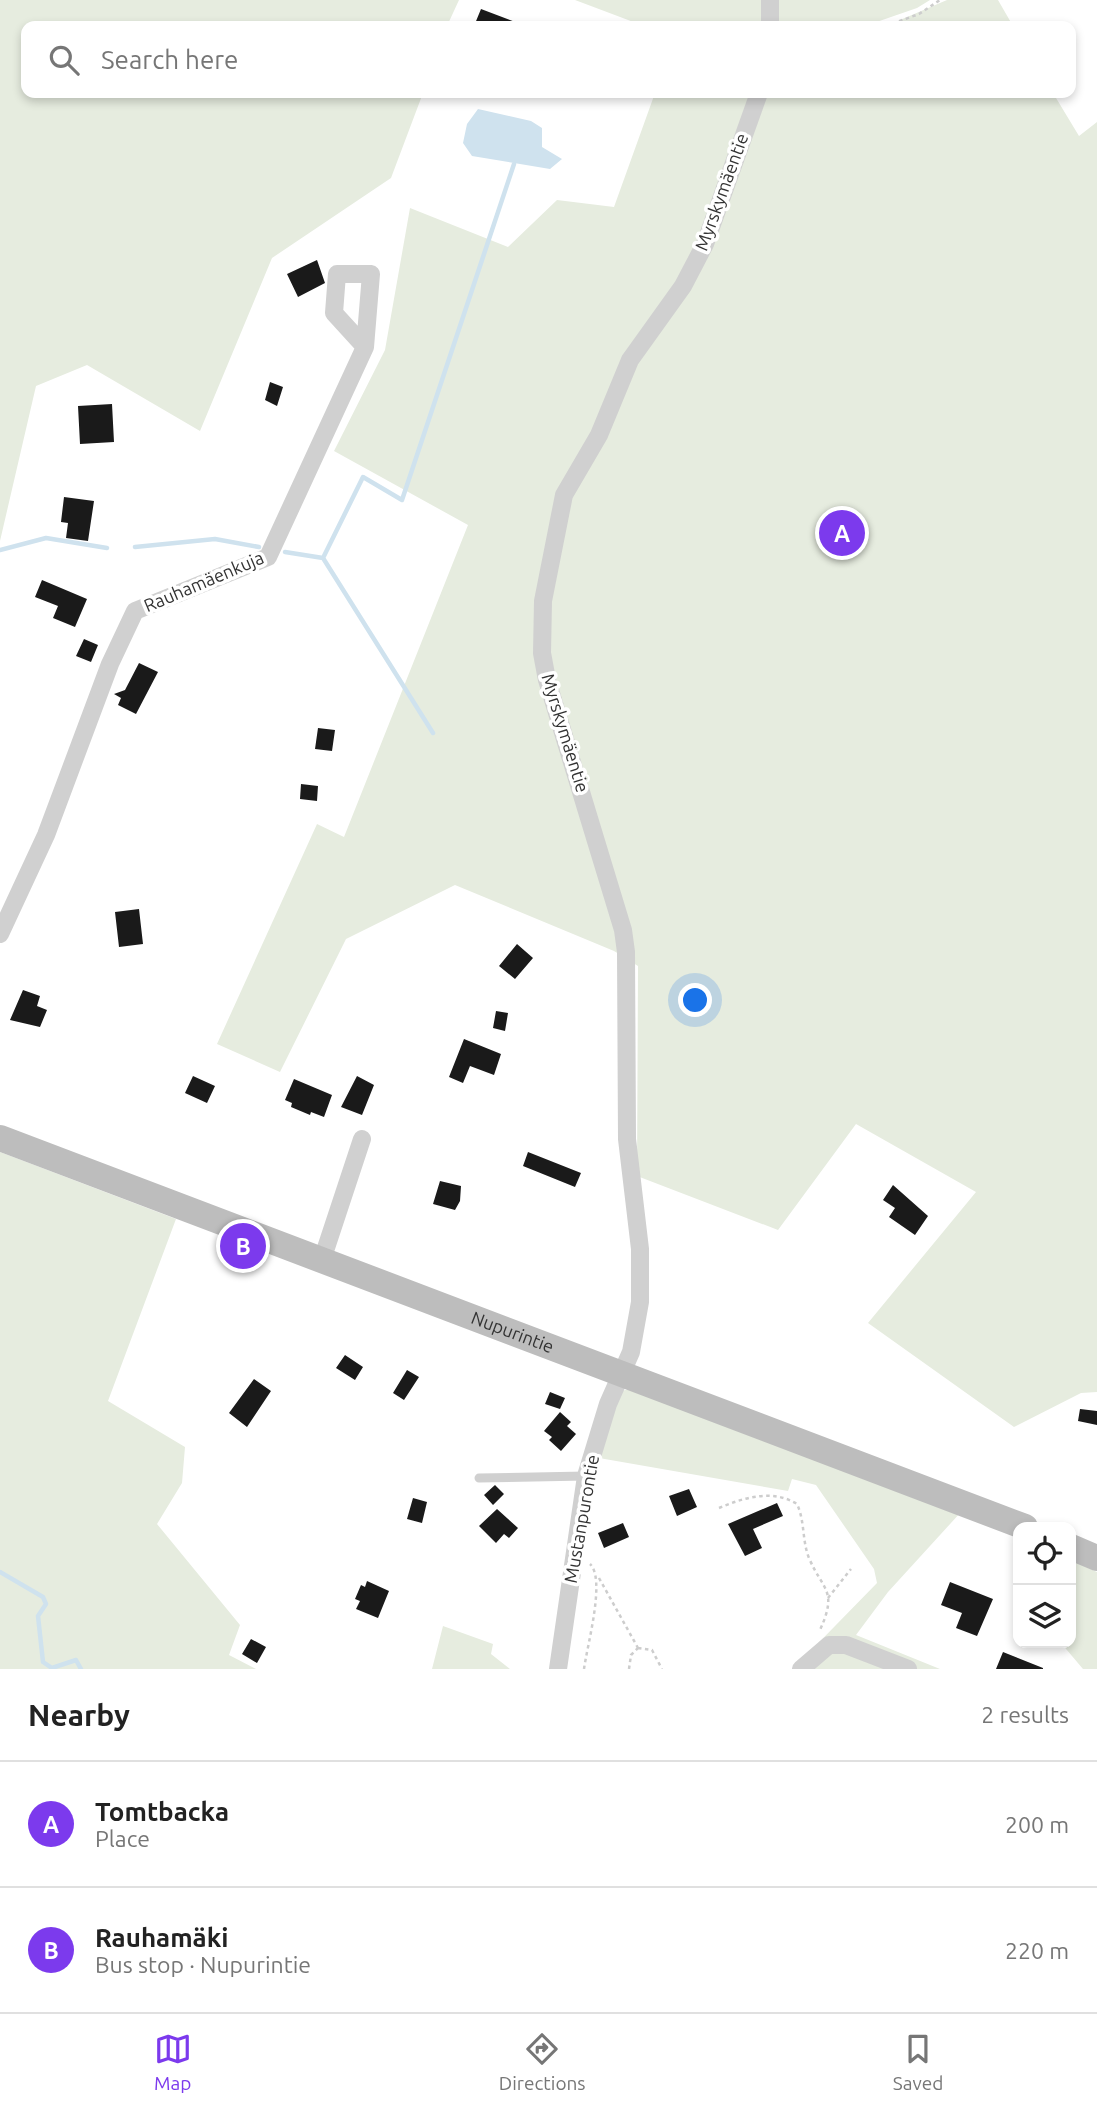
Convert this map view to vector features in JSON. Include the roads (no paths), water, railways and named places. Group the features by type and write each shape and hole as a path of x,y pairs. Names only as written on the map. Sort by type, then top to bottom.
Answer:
{"main road":[{"name":"Nupurintie","path":"0,1138 1013,1523"},
{"path":"1076,1549 1097,1558"}],"street":[{"path":"770,0 770,21"},
{"name":"Myrskymäentie","path":"622,1373 631,1352 640,1302 640,1249 628,1139 626,952 618,909 547,680 542,653 543,601 555,530 570,481 599,435 630,360 683,286 705,244 757,98"},
{"name":"Rauhamäenkuja","path":"0,934 46,835 110,664 135,611 268,557 365,347"},
{"path":"322,1260 362,1139"},
{"name":"Mustanpurontie","path":"558,1669 586,1476 608,1404 622,1373"},
{"path":"801,1669 829,1645 846,1645 908,1669"}],"lane":[{"path":"479,1478 586,1476"}],"water":[{"path":"478,109 531,121 542,128 542,147 562,159 550,169 472,156 463,143 467,124"}],"waterway":[{"path":"285,552 323,558 363,477 402,500 514,164"},
{"path":"0,550 46,538 107,548"},
{"path":"135,547 215,539 259,547"},
{"path":"323,558 433,733"},
{"path":"0,1572 43,1597 46,1604 38,1616 43,1662 52,1668 76,1660 81,1669"}],"place":[{"name":"Tomtbacka","path":"842,533"},
{"name":"Rauhamäki","path":"243,1246"}]}
